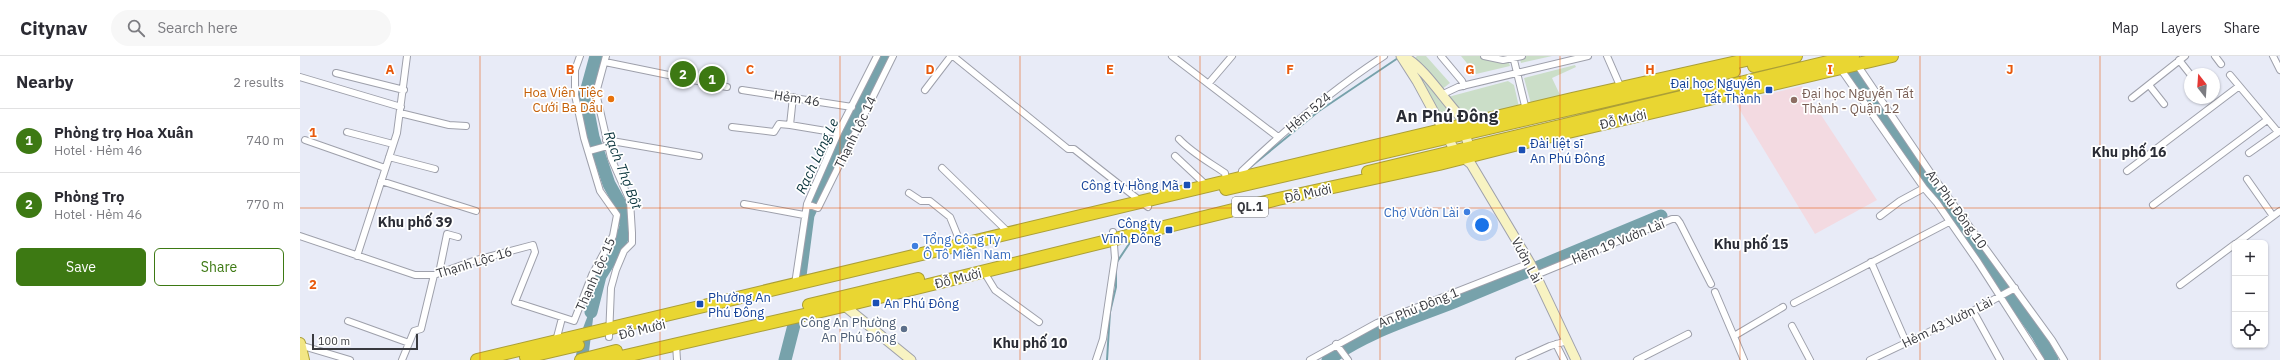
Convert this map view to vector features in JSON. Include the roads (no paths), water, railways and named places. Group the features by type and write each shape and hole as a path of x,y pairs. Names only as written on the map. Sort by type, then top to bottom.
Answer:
{"highway":[{"name":"Đỗ Mười","path":"1466,129 1526,110 1764,56"},
{"name":"Đỗ Mười","path":"608,332 1466,129 1796,56"},
{"name":"Đỗ Mười","path":"612,358 1114,236 1466,155 1854,58 1892,56"},
{"name":"Đỗ Mười","path":"608,332 795,284 961,244 1144,204 1241,177 1446,134"},
{"name":"Đỗ Mười","path":"612,358 676,344 841,302 984,272 1114,236"},
{"name":"QL.1","path":"477,360 560,345 571,338 608,332"},
{"name":"QL.1","path":"513,360 608,332"},
{"name":"QL.1","path":"581,360 612,358"}],"main road":[{"path":"300,344 304,359"}],"street":[{"path":"357,256 393,144 401,110 407,56"},
{"name":"Thạnh Lộc 15","path":"515,302 574,321 592,275 613,236 617,215 600,191 588,151 575,95 575,70 580,56"},
{"name":"Thạnh Lộc 14","path":"795,284 806,204 838,133 877,56"},
{"name":"Thạnh Lộc 14","path":"806,204 818,208 893,56"},
{"path":"925,90 952,56 1068,149 1074,149 1144,204"},
{"path":"1172,56 1278,137"},
{"path":"1209,83 1232,56"},
{"name":"Hẻm 524","path":"1241,177 1242,170 1340,84 1384,56"},
{"name":"Vườn Lài","path":"1402,56 1409,60 1441,95 1466,129 1466,155"},
{"name":"Vườn Lài","path":"1402,56 1446,134 1466,155 1533,269 1576,360"},
{"path":"1484,56 1499,60 1522,56"},
{"path":"1441,95 1464,86 1518,74 1574,58 1588,56"},
{"path":"1607,56 1621,88"},
{"path":"2132,98 2185,56"},
{"path":"2215,56 2221,64"},
{"path":"2273,56 2280,70"},
{"path":"1444,57 1464,86"},
{"path":"1513,58 1526,110"},
{"name":"An Phú Đông 10","path":"1854,58 1932,175 2064,360"},
{"path":"605,59 727,87"},
{"name":"Thạnh Lộc 15","path":"605,59 596,92 607,143 630,201 632,232 632,243 624,251 616,270 611,288 608,332"},
{"path":"2179,60 2185,68"},
{"path":"1838,63 1924,188 1937,202 2002,295 2041,360"},
{"path":"336,73 404,90"},
{"path":"2230,75 2238,87 2267,120 2279,131 2249,153"},
{"path":"300,77 449,125 466,126"},
{"path":"2149,85 2164,104"},
{"path":"2127,171 2238,87"},
{"name":"Hẻm 46","path":"742,90 852,107"},
{"path":"790,125 793,97"},
{"path":"2153,205 2267,120"},
{"path":"732,127 774,132 779,124 838,133"},
{"path":"347,132 393,144"},
{"path":"1179,139 1190,150 1202,156 1225,173 1226,181"},
{"path":"305,140 385,168"},
{"path":"588,151 607,143 699,156"},
{"path":"1175,156 1206,186"},
{"path":"389,157 435,169"},
{"path":"942,168 1009,233"},
{"path":"2247,179 2273,216"},
{"path":"381,181 476,211"},
{"path":"1880,216 1900,201 1924,188"},
{"path":"909,193 921,201 930,201 950,217 961,244"},
{"path":"744,204 804,215"},
{"path":"2241,240 2280,211"},
{"name":"Hẻm 19 Vườn Lài","path":"1533,269 1672,219 1676,219 1680,224 1710,284"},
{"path":"1794,303 1950,222"},
{"path":"402,360 414,331 421,329 447,234 458,237"},
{"name":"Thạnh Lộc 16","path":"300,236 415,275 436,274 476,260 533,246 535,252 515,302"},
{"path":"1096,360 1103,339 1115,258 1114,236"},
{"path":"2180,285 2232,247"},
{"path":"1871,262 1906,342"},
{"name":"An Phú Đông 1","path":"1310,360 1338,346 1377,323 1533,269"},
{"path":"984,272 995,290 1040,322"},
{"name":"Hẻm 43 Vườn Lài","path":"1870,360 1973,311 2014,288"},
{"path":"1715,292 1744,360"},
{"path":"841,302 911,360"},
{"path":"1734,336 1783,307"},
{"path":"1973,311 2000,360"},
{"name":"Thạnh Lộc 15","path":"560,345 562,318"},
{"path":"348,321 409,343"},
{"path":"1792,326 1810,360"},
{"path":"1637,360 1688,334"},
{"path":"1519,360 1556,344 1567,341"},
{"path":"300,344 350,360"},
{"path":"676,344 677,360"},
{"path":"1556,344 1564,360"},
{"path":"1338,346 1347,359"}],"water":[{"path":"596,294 588,360 575,360 580,336"}],"waterway":[{"name":"Rạch Thợ Bột","path":"591,312 600,276 620,244 626,226 623,209 609,184 593,137 585,96 596,56"},
{"name":"Rạch Láng Le","path":"800,276 808,215 846,131 885,56"},
{"path":"1248,169 1319,111 1398,58"},
{"path":"1850,67 2038,335 2052,360"},
{"path":"1328,360 1343,350 1389,327 1454,302 1661,216"},
{"path":"1117,262 1131,241"},
{"path":"1107,360 1110,312 1116,287 1116,268"},
{"name":"Rạch Láng Le","path":"785,360 795,321"}],"place":[{"name":"Phòng Trọ","path":"683,74"},
{"name":"Phòng trọ Hoa Xuân","path":"712,79"},
{"name":"Đại học Nguyễn Tất Thành","path":"1769,90"},
{"name":"Hoa Viên Tiệc Cưới Ba Dẩu","path":"611,99"},
{"name":"Đại học Nguyễn Tất Thành - Quận 12","path":"1794,100"},
{"name":"Đài liệt sĩ An Phú Đông","path":"1522,150"},
{"name":"Công ty Hồng Mã","path":"1187,185"},
{"name":"Chợ Vườn Lài","path":"1467,212"},
{"name":"Công ty Vĩnh Đông","path":"1169,230"},
{"name":"Tổng Công Ty Ô Tô Miền Nam","path":"915,246"},
{"name":"An Phú Đông","path":"876,303"},
{"name":"Phường An Phú Đông","path":"700,304"},
{"name":"Công An Phường An Phú Đông","path":"904,329"}],"district":[{"name":"An Phú Đông","path":"1447,116"},
{"name":"Khu phố 16","path":"2129,152"},
{"name":"Khu phố 39","path":"415,222"},
{"name":"Khu phố 15","path":"1751,244"},
{"name":"Khu phố 10","path":"1030,343"}]}
